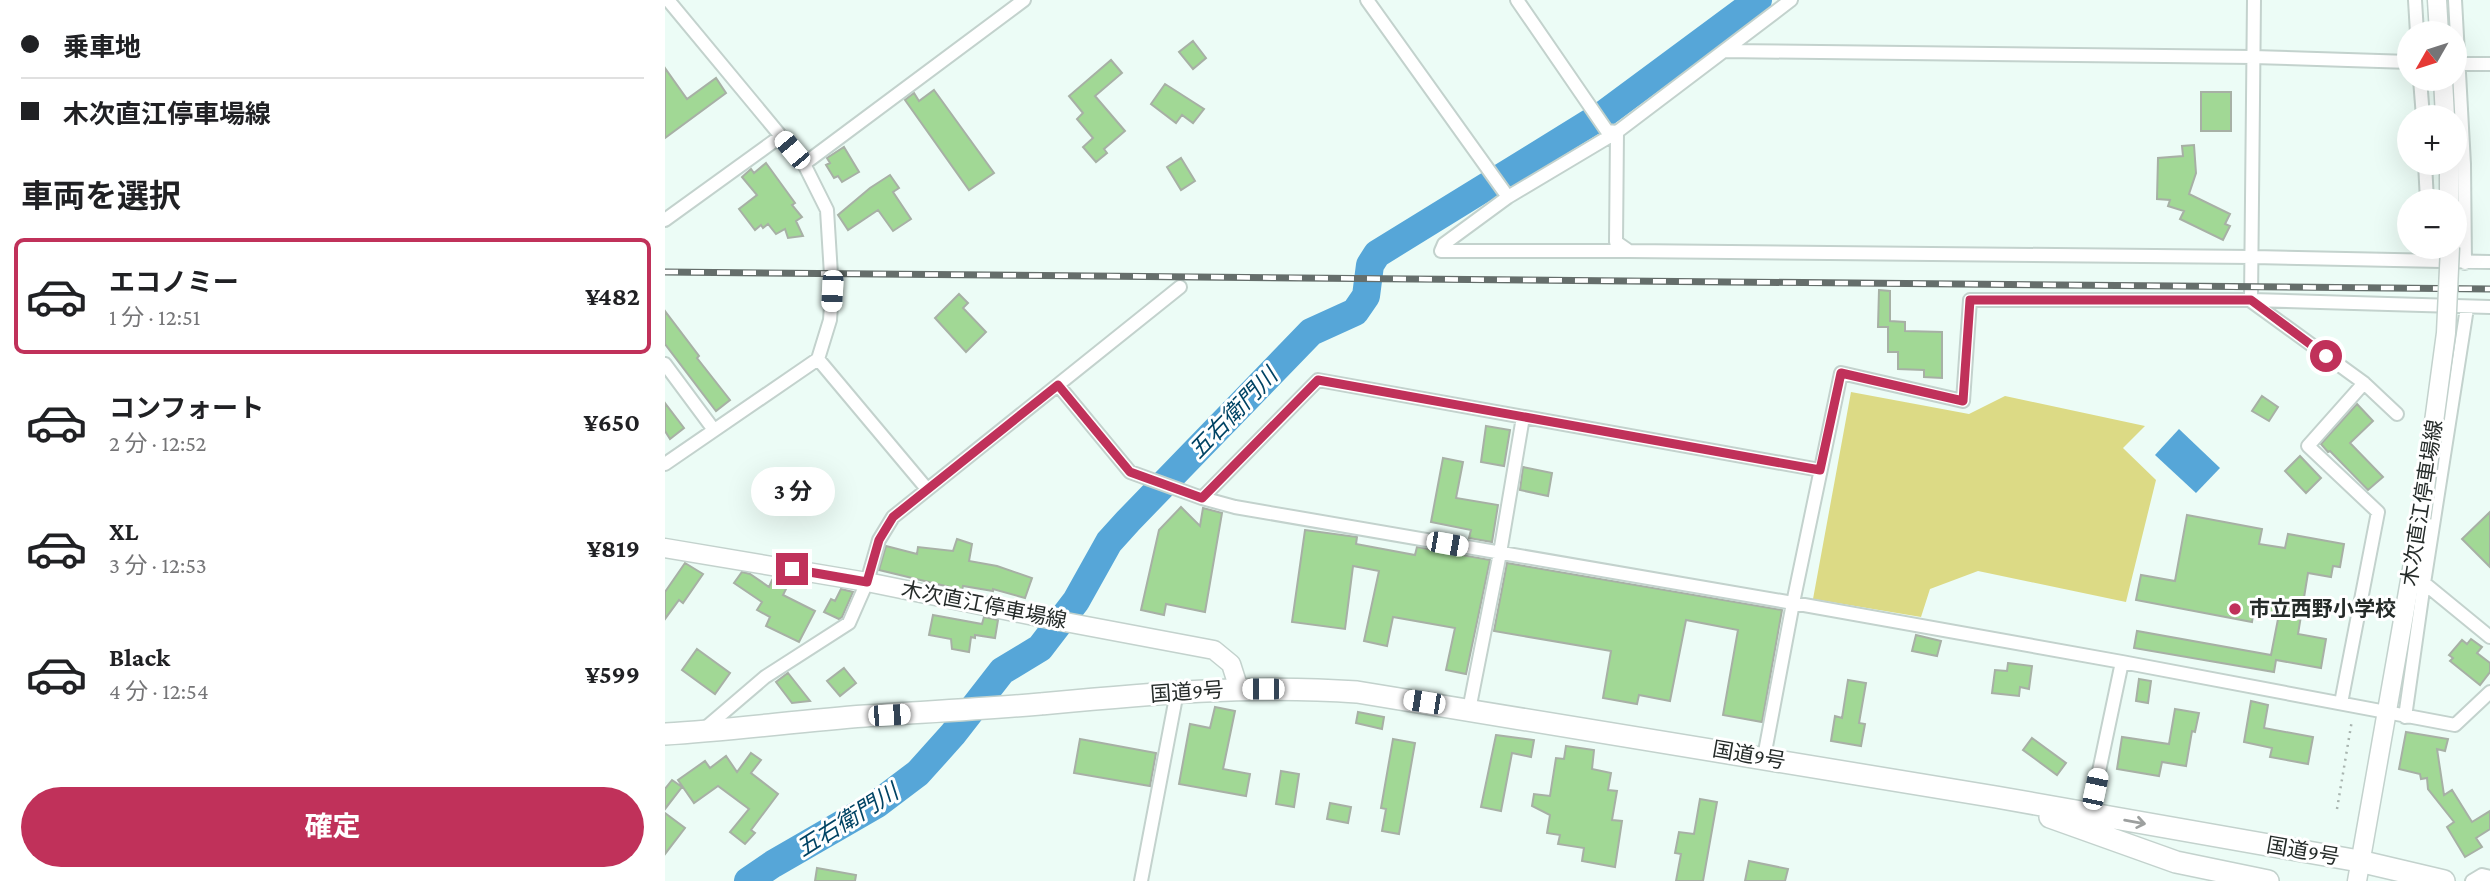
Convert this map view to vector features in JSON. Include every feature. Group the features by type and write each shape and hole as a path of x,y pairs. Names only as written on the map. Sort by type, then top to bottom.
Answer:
{"highway":[{"name":"国道9号","path":"665,734 1177,691 1310,688 1357,692 1764,757 2090,814 2358,871 2444,881"},
{"name":"国道9号","path":"1996,797 2176,862 2269,881"}],"main road":[{"path":"2437,0 2438,21"},
{"name":"木次直江停車場線","path":"2358,871 2396,715 2446,333 2449,259"},
{"name":"木次直江停車場線","path":"665,548 867,582 1214,650 1231,664 1239,689"}],"street":[{"path":"665,464 818,359 830,320 832,291 827,210 804,164 668,0"},
{"path":"804,164 1024,0"},
{"path":"1367,0 1507,197"},
{"path":"1517,0 1607,131 1617,132"},
{"path":"1791,0 1617,132 1507,197 1444,244 1441,251 2253,257 2397,254"},
{"path":"2251,300 2254,0"},
{"path":"2415,0 2416,21"},
{"path":"2455,0 2456,21"},
{"path":"1725,51 2253,57 2397,62"},
{"path":"2467,64 2490,64"},
{"path":"2458,91 2465,262"},
{"path":"1617,132 1616,242 1629,251"},
{"path":"665,220 781,136"},
{"path":"2453,259 2490,262"},
{"path":"701,732 765,677 849,623 867,582 879,540 893,517 1180,287"},
{"path":"1764,757 1841,373 1963,401 1970,300 2251,300 2490,307"},
{"path":"2251,300 2364,383 2397,414"},
{"path":"2396,715 2424,583 2467,308"},
{"path":"818,359 927,489"},
{"path":"665,364 714,430"},
{"path":"1202,498 1318,380 1820,470"},
{"path":"2341,703 2378,512 2308,446 2364,383"},
{"path":"1058,385 1130,472 1235,507 1793,603 2455,725 2490,692"},
{"path":"1469,710 1523,417"},
{"path":"2424,583 2490,636"},
{"path":"2090,814 2122,663"},
{"path":"1141,881 1177,691"}],"path":[{"path":"2337,809 2356,707"}],"shaded area":[{"path":"1851,392 1969,414 2005,396 2145,426 2123,448 2156,480 2126,602 1978,571 1930,589 1921,617 1813,599"}],"water":[{"path":"2179,429 2220,468 2196,493 2155,455"}],"building":[{"path":"1193,41 1206,58 1193,69 1179,52"},
{"path":"1111,60 1122,73 1095,96 1125,131 1104,149 1107,153 1096,162 1083,147 1093,138 1077,119 1083,113 1069,96"},
{"path":"665,68 687,99 716,78 726,93 665,138"},
{"path":"1165,84 1204,109 1193,123 1182,115 1176,123 1151,104"},
{"path":"934,90 994,173 969,190 905,100 914,93 919,101"},
{"path":"2201,92 2231,92 2231,131 2201,131"},
{"path":"2194,145 2196,173 2189,194 2230,214 2225,224 2230,226 2223,240 2180,219 2184,211 2168,206 2170,200 2157,199 2158,158 2183,156 2182,146"},
{"path":"844,147 859,172 842,182 838,176 834,178 826,165 830,163 827,158"},
{"path":"1181,158 1195,181 1181,190 1167,167"},
{"path":"766,163 795,203 792,205 802,217 796,221 803,236 788,238 785,229 776,234 768,224 755,230 739,209 757,195 742,177 751,169 754,173"},
{"path":"890,175 899,188 893,192 911,219 893,231 878,210 848,230 838,215"},
{"path":"1879,290 1890,291 1890,321 1905,322 1905,331 1942,332 1942,378 1924,377 1924,370 1898,369 1898,352 1888,352 1888,327 1878,327"},
{"path":"959,294 968,303 963,308 986,332 966,352 935,318"},
{"path":"665,311 730,400 716,411 665,344"},
{"path":"2262,396 2278,407 2269,421 2252,411"},
{"path":"665,403 684,428 670,439 665,431"},
{"path":"2357,404 2373,421 2350,443 2383,477 2368,490 2321,444"},
{"path":"1486,426 1510,430 1504,466 1481,462"},
{"path":"2300,456 2321,478 2306,493 2285,471"},
{"path":"1443,458 1463,462 1456,498 1498,505 1492,542 1469,538 1471,530 1431,522"},
{"path":"1523,467 1552,473 1548,496 1520,490"},
{"path":"1181,507 1200,526 1203,508 1222,513 1205,612 1166,604 1164,615 1141,610 1159,530"},
{"path":"2490,512 2490,567 2462,539"},
{"path":"2187,515 2262,529 2259,544 2285,548 2288,534 2344,544 2340,567 2333,566 2331,577 2308,573 2298,634 2326,639 2321,668 2276,660 2274,672 2134,648 2137,631 2271,655 2279,614 2254,609 2252,622 2136,600 2141,575 2175,581"},
{"path":"1305,530 1357,537 1356,544 1415,555 1417,547 1490,560 1466,674 1446,670 1455,628 1393,617 1387,646 1364,641 1379,571 1353,566 1345,629 1292,622"},
{"path":"957,539 972,544 969,561 997,566 1032,578 1025,598 993,589 963,586 962,590 879,570 886,546 917,554 918,547 953,551"},
{"path":"685,563 703,574 683,603 679,600 665,619 665,592"},
{"path":"1507,563 1782,610 1762,722 1723,715 1738,630 1686,620 1670,701 1639,695 1637,704 1603,698 1611,651 1494,631"},
{"path":"742,572 750,574 769,587 772,580 787,587 783,595 815,611 799,642 766,626 770,617 757,610 762,602 734,583"},
{"path":"841,589 853,592 839,619 824,612 831,599 835,601"},
{"path":"933,615 982,624 984,617 998,620 995,638 975,635 975,638 971,637 969,652 952,649 951,639 929,635"},
{"path":"1916,635 1941,641 1937,656 1912,651"},
{"path":"2471,639 2482,647 2477,653 2490,663 2490,672 2480,685 2450,661 2453,658 2449,655 2462,640 2467,644"},
{"path":"697,649 730,673 715,694 682,670"},
{"path":"2008,663 2032,666 2029,689 2020,687 2019,696 1992,693 1995,670 2007,671"},
{"path":"844,668 856,683 840,696 827,681"},
{"path":"788,673 810,701 792,703 776,682"},
{"path":"2139,679 2151,681 2148,703 2136,701"},
{"path":"1848,680 1866,683 1859,723 1865,724 1861,746 1831,741 1835,716 1842,718"},
{"path":"2251,701 2268,705 2264,728 2313,737 2308,764 2270,757 2272,748 2244,742"},
{"path":"1215,707 1235,711 1223,769 1250,774 1246,796 1179,784 1190,724 1210,728"},
{"path":"2175,709 2199,713 2195,732 2192,731 2186,766 2162,762 2159,776 2117,769 2122,737 2169,744"},
{"path":"1358,712 1384,717 1382,729 1356,723"},
{"path":"2406,732 2448,739 2445,751 2437,749 2444,795 2452,790 2472,822 2490,811 2490,829 2476,838 2482,847 2465,857 2447,827 2454,822 2428,789 2427,778 2421,779 2420,774 2399,769"},
{"path":"1496,735 1534,740 1531,757 1512,753 1501,811 1481,807"},
{"path":"2032,738 2066,763 2057,775 2023,750"},
{"path":"1080,739 1156,753 1150,786 1074,773"},
{"path":"1393,739 1415,743 1399,834 1382,831 1386,809 1381,808"},
{"path":"1566,746 1594,750 1592,769 1611,773 1608,790 1617,791 1612,820 1622,821 1615,867 1582,861 1584,848 1558,844 1560,835 1547,833 1550,815 1532,806 1534,794 1550,796 1556,758 1564,759"},
{"path":"751,753 761,760 751,773 778,794 751,830 755,833 745,844 730,832 749,809 718,786 694,803 678,780 705,761 710,768 726,756 737,772"},
{"path":"1281,771 1299,774 1294,807 1276,804"},
{"path":"672,780 682,787 665,809 665,789"},
{"path":"1700,799 1717,802 1703,881 1676,881 1681,854 1675,853 1679,832 1694,834"},
{"path":"1330,803 1351,807 1348,823 1327,819"},
{"path":"665,813 685,828 665,854"},
{"path":"1749,861 1788,869 1785,881 1745,881"},
{"path":"817,868 856,875 855,881 815,881"}],"waterway":[{"name":"五右衛門川","path":"748,881 877,804 918,773 953,734 1002,671 1040,648 1076,601 1109,542 1128,521 1311,332 1355,312 1366,296 1370,265 1377,254 1604,114 1758,0"}],"railway":[{"path":"665,272 2490,289"}],"place":[{"name":"市立西野小学校","path":"2235,609"}],"route":[{"path":"792,569 867,582 879,540 893,517 1058,385 1130,472 1202,498 1318,380 1820,470 1841,373 1963,401 1970,300 2251,300 2326,356"}]}
